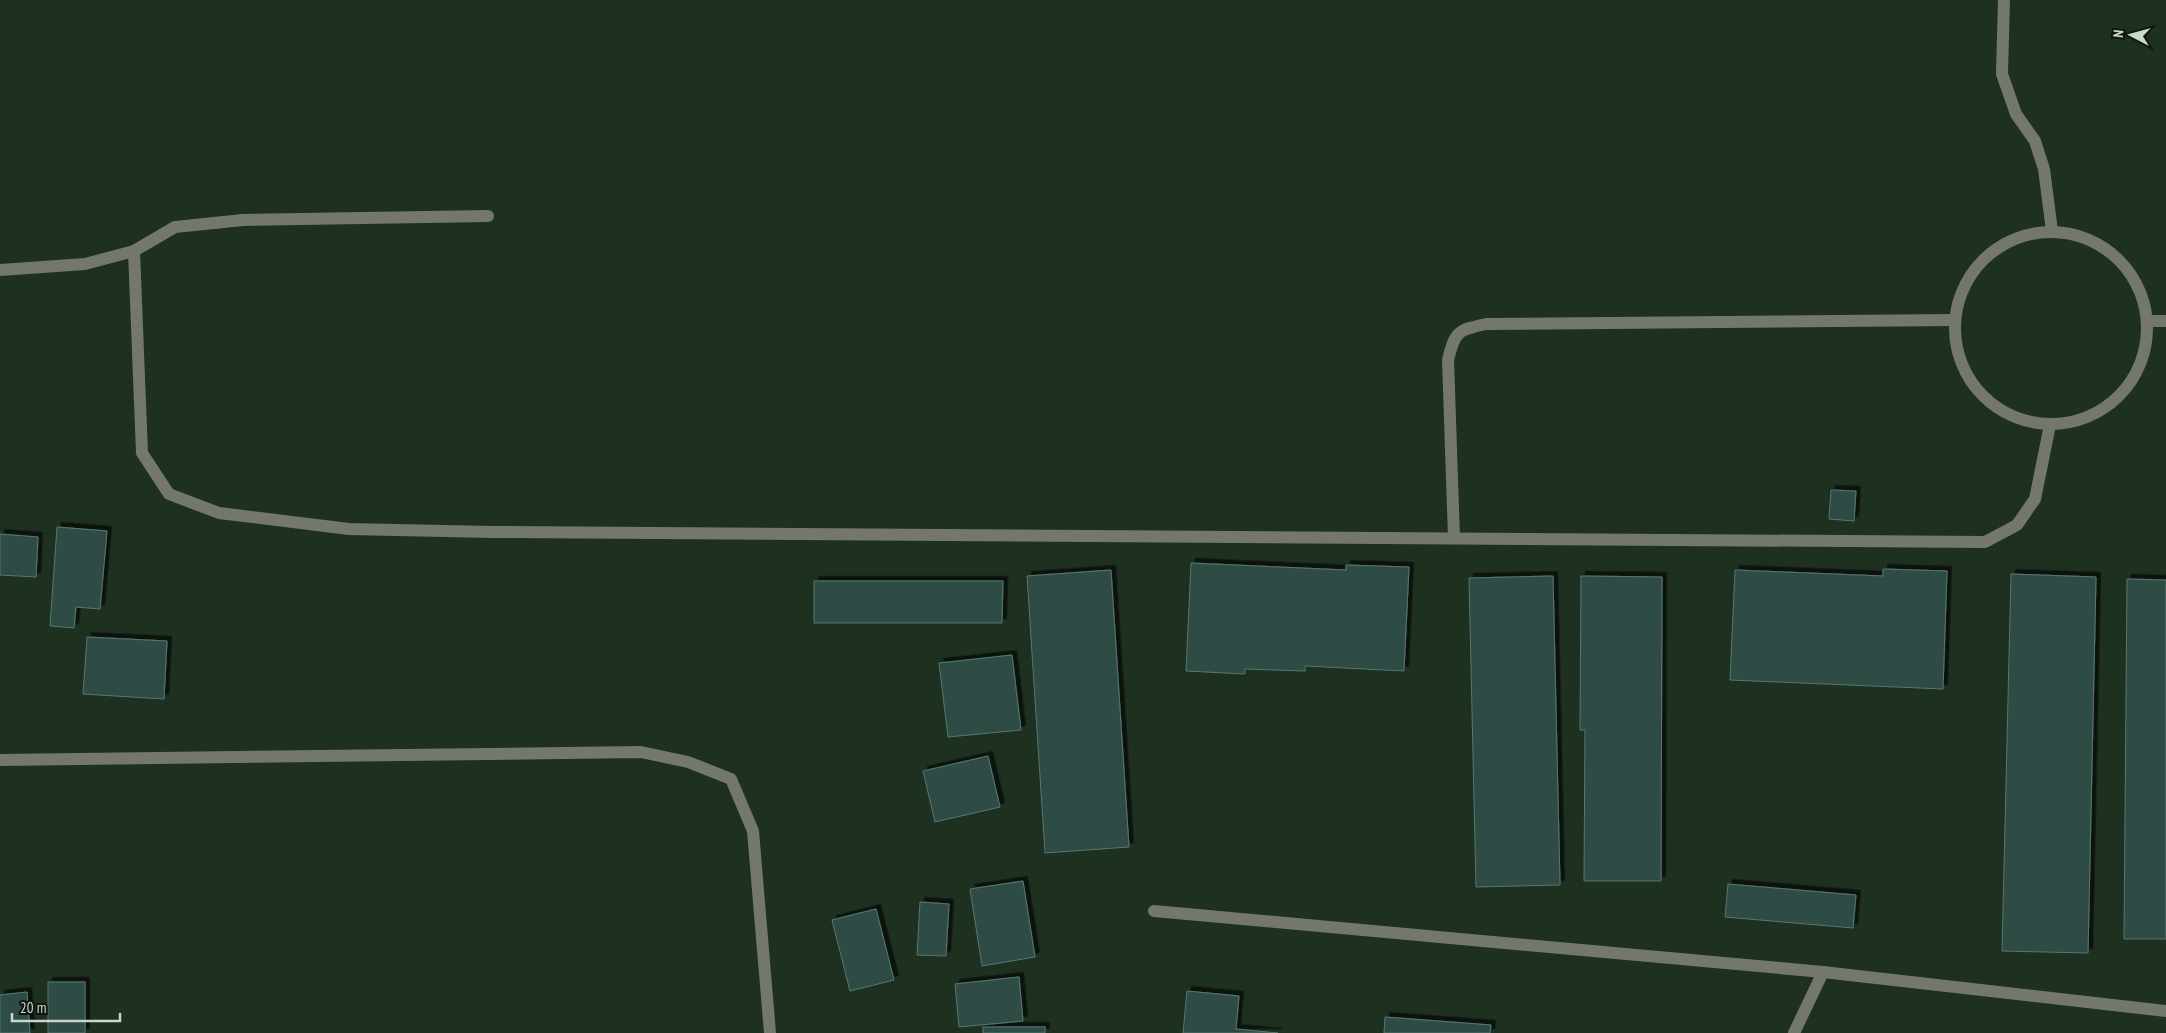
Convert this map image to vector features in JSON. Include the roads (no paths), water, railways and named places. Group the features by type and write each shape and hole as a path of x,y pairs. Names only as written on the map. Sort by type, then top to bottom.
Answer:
{"street":[{"path":"2004,0 2002,74 2016,114 2035,141 2044,169 2052,231"},
{"path":"0,270 86,264 134,251 175,227 184,226 243,220 488,216"},
{"path":"2052,231 2083,237 2097,243 2116,256 2131,274 2142,295 2149,321 2140,363 2129,384 2114,401 2087,417 2073,422 2050,425 2027,422 2005,413 1986,400 1971,382 1960,361 1955,338 1954,320 1962,292 1972,272 1988,255 2015,238 2029,233 2052,231"},
{"path":"134,251 142,453 169,494 219,513 349,529 492,532 1985,542 2017,525 2035,499 2050,425"},
{"path":"1454,538 1448,360 1453,339 1465,329 1486,324 1954,320"},
{"path":"2149,321 2166,321"},
{"path":"0,760 641,752 688,762 731,779 753,831 770,1033"},
{"path":"1154,911 1823,972 2166,1011"},
{"path":"1794,1033 1823,972"}]}
